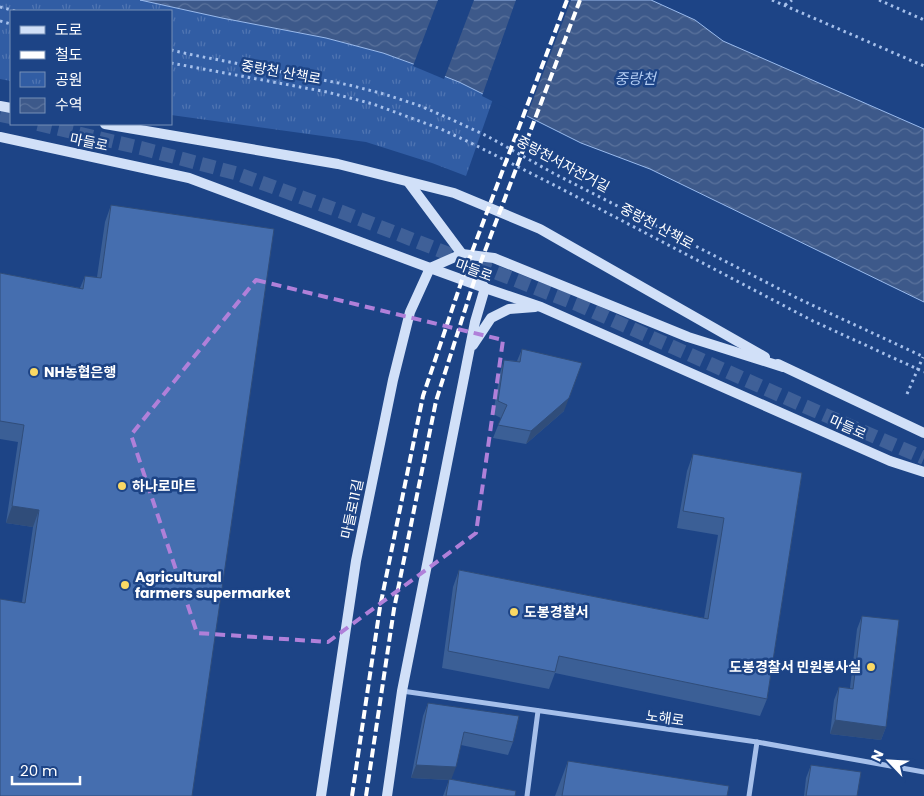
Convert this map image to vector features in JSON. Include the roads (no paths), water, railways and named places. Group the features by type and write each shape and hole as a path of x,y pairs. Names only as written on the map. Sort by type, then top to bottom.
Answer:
{"main road":[{"name":"마들로","path":"111,125 338,164 454,193 540,229 783,367 924,433"},
{"name":"마들로","path":"0,137 189,178 430,268 541,307 890,461 924,472"},
{"path":"387,796 402,691 475,322 485,288 409,183"},
{"path":"430,268 462,254 494,258 688,337 783,367"},
{"name":"마들로11길","path":"321,796 354,571 393,380 410,312 430,268"},
{"path":"470,350 491,318 509,309 541,307"}],"street":[{"name":"노해로","path":"402,691 757,742 924,772"},
{"path":"527,796 538,711"},
{"path":"749,796 757,742"}],"water":[{"name":"중랑천","path":"140,0 651,0 695,20 723,41 924,129 924,302 650,169 581,143 459,82 416,65 383,53 326,38"}],"tunnel":[{"path":"0,115 10,117"},
{"path":"42,125 141,148 235,173 342,212 579,305 924,458"}],"railway":[{"path":"352,796 380,607 423,396 467,265 567,0"},
{"path":"366,796 394,609 436,401 477,272 580,0"}],"place":[{"name":"NH농협은행","path":"34,372"},
{"name":"하나로마트","path":"122,486"},
{"name":"Agricultural farmers supermarket","path":"125,585"},
{"name":"도봉경찰서","path":"514,612"},
{"name":"도봉경찰서 민원봉사실","path":"871,667"}]}
